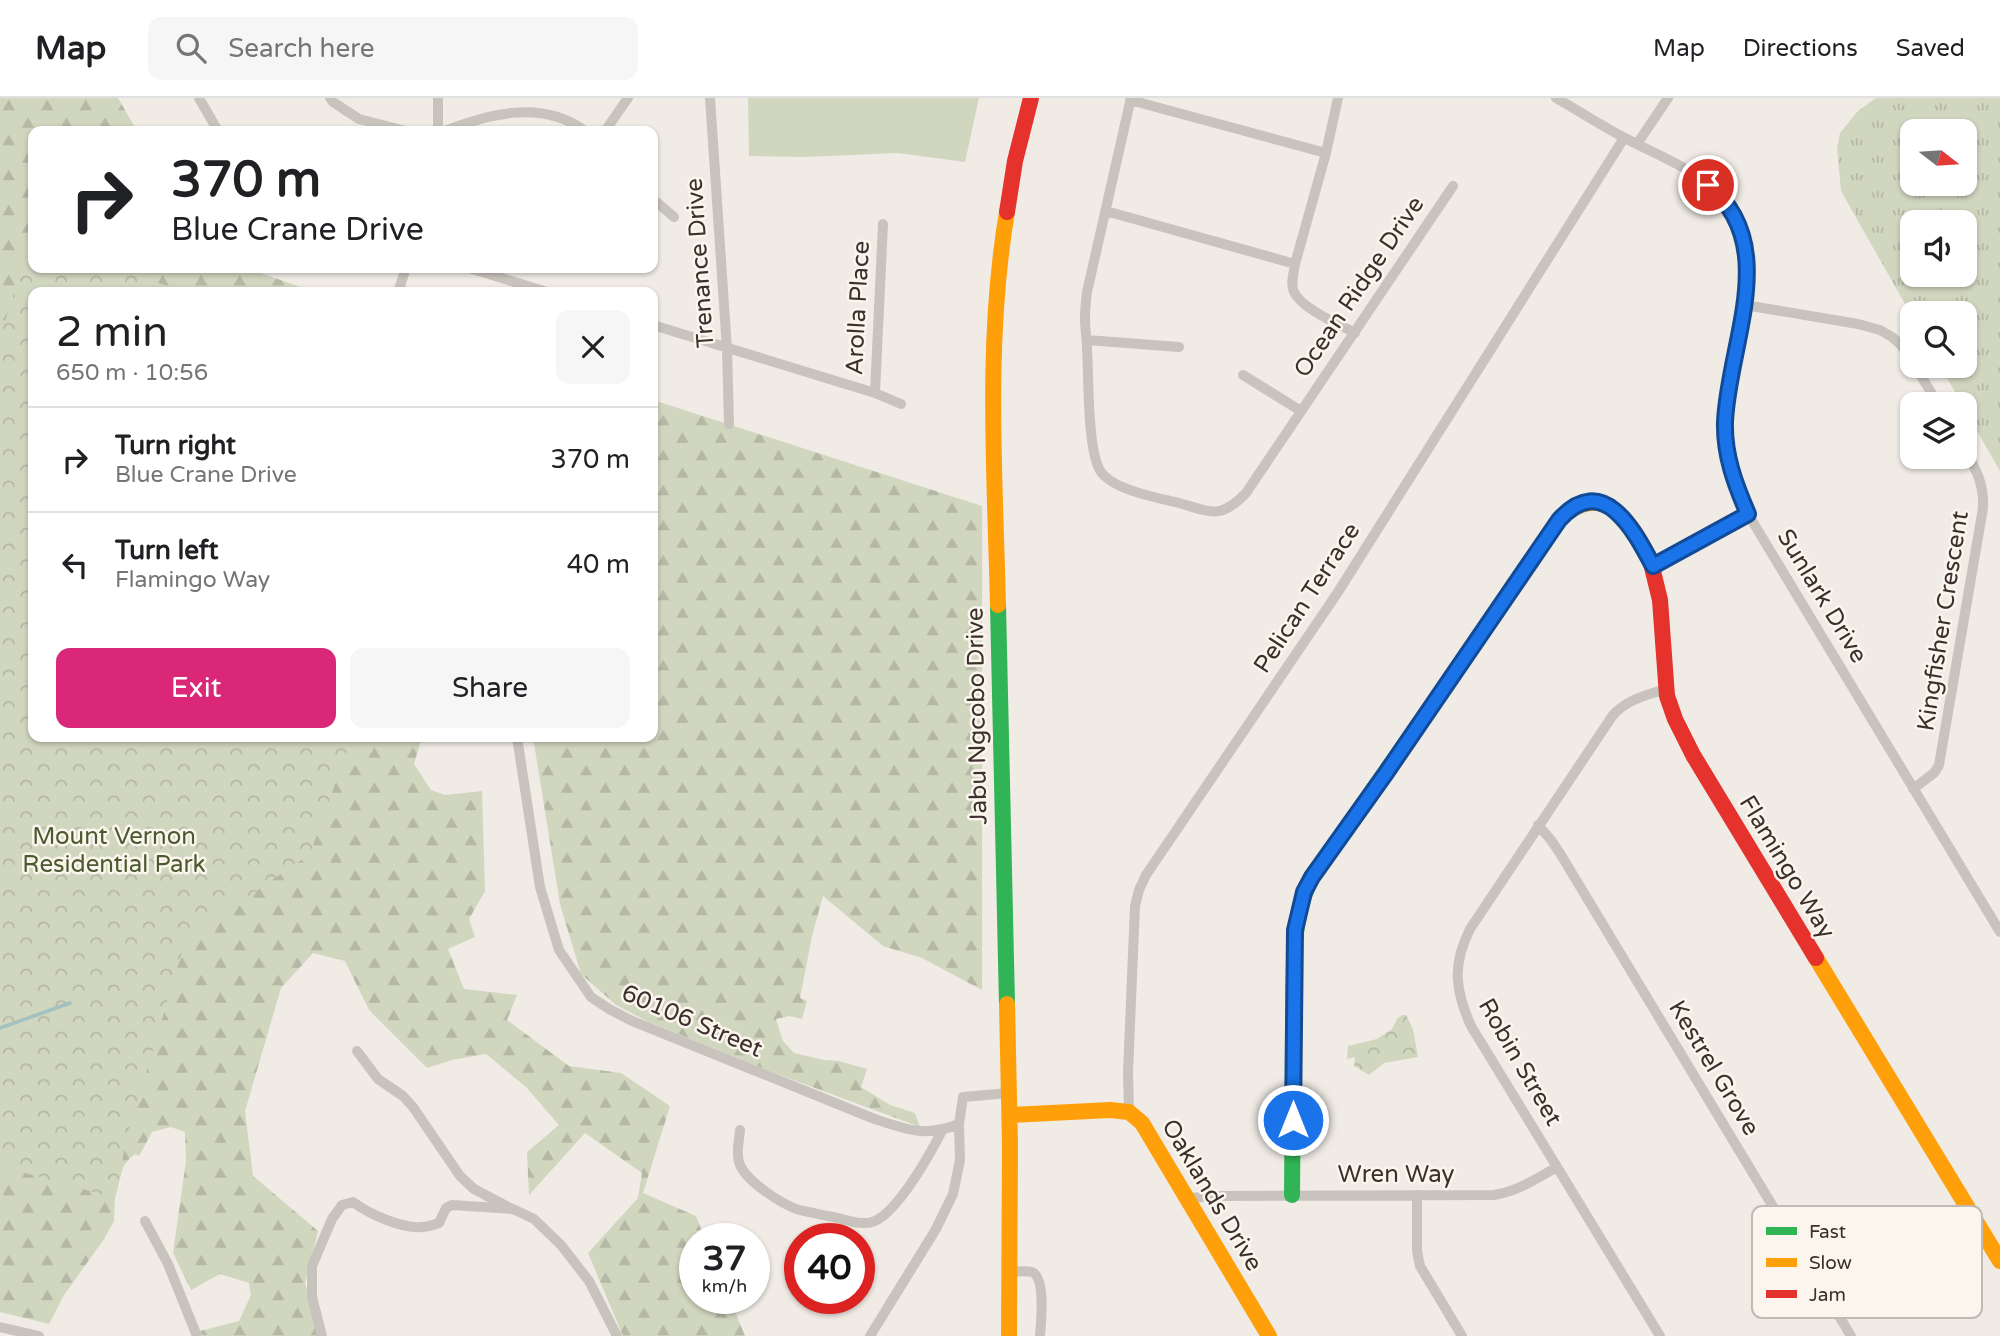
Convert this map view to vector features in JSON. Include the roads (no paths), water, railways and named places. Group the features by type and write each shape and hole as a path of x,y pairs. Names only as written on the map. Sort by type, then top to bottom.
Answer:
{"street":[{"path":"199,98 215,126"},
{"path":"330,98 359,119 386,126"},
{"path":"438,98 438,126"},
{"path":"608,126 628,98"},
{"name":"Trenance Drive","path":"710,98 727,349 729,424"},
{"name":"Jabu Ngcobo Drive","path":"1009,1336 1010,1115 999,742 994,387 996,298 1006,211 1021,132 1031,98"},
{"path":"1338,98 1292,283 1294,293 1301,301 1355,333"},
{"name":"Sunlark Drive","path":"1556,98 1697,176 1720,195 1731,209 1746,251 1748,269 1745,305 1725,423 1731,471 1748,514 2000,932"},
{"path":"1637,144 1668,98"},
{"path":"1131,99 1326,153"},
{"name":"Ocean Ridge Drive","path":"1131,99 1087,292 1085,318 1094,457 1101,472 1111,482 1211,512 1223,512 1246,493 1453,187"},
{"path":"472,126 510,111 536,112 574,126"},
{"name":"Pelican Terrace","path":"1129,1112 1128,1072 1135,906 1146,874 1338,592 1624,138"},
{"path":"658,203 674,217"},
{"path":"1106,211 1295,264"},
{"name":"Arolla Place","path":"875,393 883,224"},
{"path":"485,273 532,287"},
{"path":"1745,305 1857,324 1880,330 1900,344"},
{"name":"Arolla Place","path":"658,328 875,393 901,404"},
{"path":"1087,340 1179,347"},
{"name":"Ocean Ridge Drive","path":"1243,375 1301,411"},
{"name":"Kingfisher Crescent","path":"1913,789 1934,774 1939,765 1983,508 1984,494 1975,469"},
{"name":"Flamingo Way","path":"1292,1195 1295,930 1304,892 1564,514 1572,507 1591,501 1602,503 1623,517 1653,566 1660,598 1666,689 1672,713 1693,755 1967,1206"},
{"path":"1653,566 1748,514"},
{"name":"Robin Street","path":"1660,1336 1471,1026 1462,1005 1457,982 1461,948 1469,929 1613,715 1631,701 1666,689"},
{"name":"60106 Street","path":"518,742 532,845 547,916 559,950 591,996 629,1020 872,1118 904,1129 922,1131 942,1131 959,1124"},
{"name":"Kestrel Grove","path":"1538,825 1561,855 1773,1206"},
{"path":"357,1051 378,1079 403,1096 413,1107 460,1176 474,1189 534,1219 561,1245 589,1281 617,1336"},
{"path":"870,1336 936,1229 953,1194 960,1160 959,1124 963,1097 1009,1093"},
{"name":"Oaklands Drive","path":"1010,1115 1110,1110 1129,1112 1142,1123 1269,1336"},
{"path":"740,1130 737,1149 739,1164 749,1178 796,1209 860,1223 872,1223 884,1216 912,1183 942,1131"},
{"name":"Wren Way","path":"1187,1198 1494,1195 1509,1193 1557,1167"},
{"path":"1417,1195 1417,1251 1420,1266 1462,1336"},
{"path":"323,1336 312,1297 312,1266 332,1219 342,1205 353,1202 404,1226 421,1228 439,1223 446,1208 452,1205 513,1209"},
{"path":"145,1221 168,1264 197,1336"},
{"name":"Flamingo Way","path":"1982,1231 2000,1261"},
{"path":"1009,1272 1034,1273 1040,1280 1040,1336"},
{"name":"Kestrel Grove","path":"1840,1318 1851,1336"},
{"path":"0,1327 38,1336"}],"waterway":[{"path":"0,1028 70,1003"}],"park label":[{"name":"Mount Vernon Residential Park","path":"114,850"}]}
